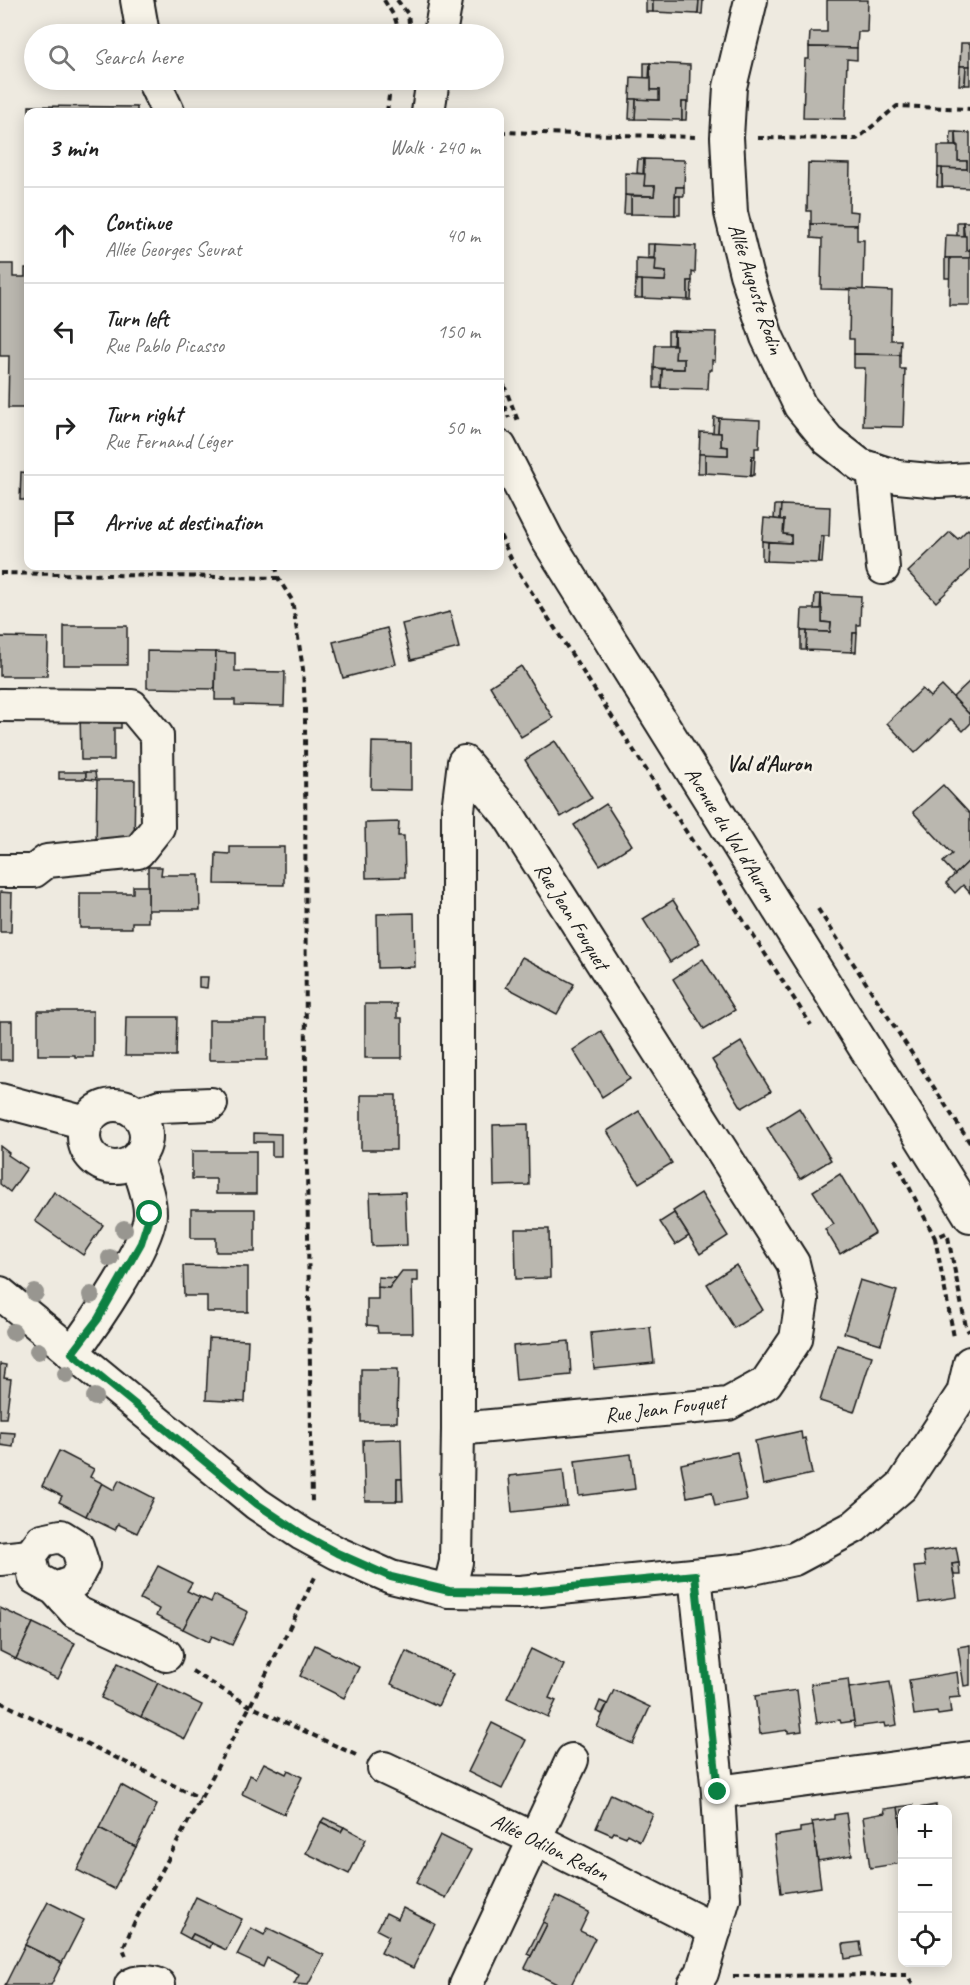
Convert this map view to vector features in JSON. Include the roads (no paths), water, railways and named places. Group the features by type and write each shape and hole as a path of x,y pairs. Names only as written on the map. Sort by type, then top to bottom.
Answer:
{"street":[{"path":"137,0 141,24"},
{"path":"442,24 446,0"},
{"name":"Allée Auguste Rodin","path":"751,0 730,87 727,137 731,213 746,274 767,337 800,406 828,440 860,465 898,477 939,481 970,479"},
{"path":"158,90 166,108"},
{"path":"429,108 431,90"},
{"name":"Avenue du Val d'Auron","path":"504,455 547,539 962,1222"},
{"path":"873,470 883,568"},
{"path":"0,705 132,706 158,736 158,827 138,852 47,861 34,871 0,871"},
{"name":"Rue Jean Fouquet","path":"449,1591 456,1562 458,810 464,762 509,816 793,1263 802,1300 796,1340 766,1383 728,1404 458,1430"},
{"path":"0,1100 86,1123"},
{"path":"137,1114 160,1106 211,1104"},
{"path":"120,1105 137,1114 146,1132 142,1152 136,1159 117,1168 97,1162 89,1154 84,1144 86,1123 100,1108 120,1105"},
{"path":"72,1353 98,1319 141,1243 147,1227 150,1214 136,1159"},
{"path":"0,1293 257,1504 302,1534 337,1553 391,1577 449,1591 520,1592 744,1570 794,1559 854,1527 902,1486 963,1394 970,1363"},
{"path":"55,1588 74,1582 82,1565 77,1546 61,1536 42,1540 15,1557 35,1578 55,1588 76,1612 166,1655"},
{"path":"695,1575 718,1792 724,1898 698,1979"},
{"path":"718,1792 970,1758"},
{"path":"466,1985 572,1760"},
{"name":"Allée Odilon Redon","path":"384,1768 536,1839 715,1930"}],"district":[{"name":"Val d'Auron","path":"769,764"}]}
